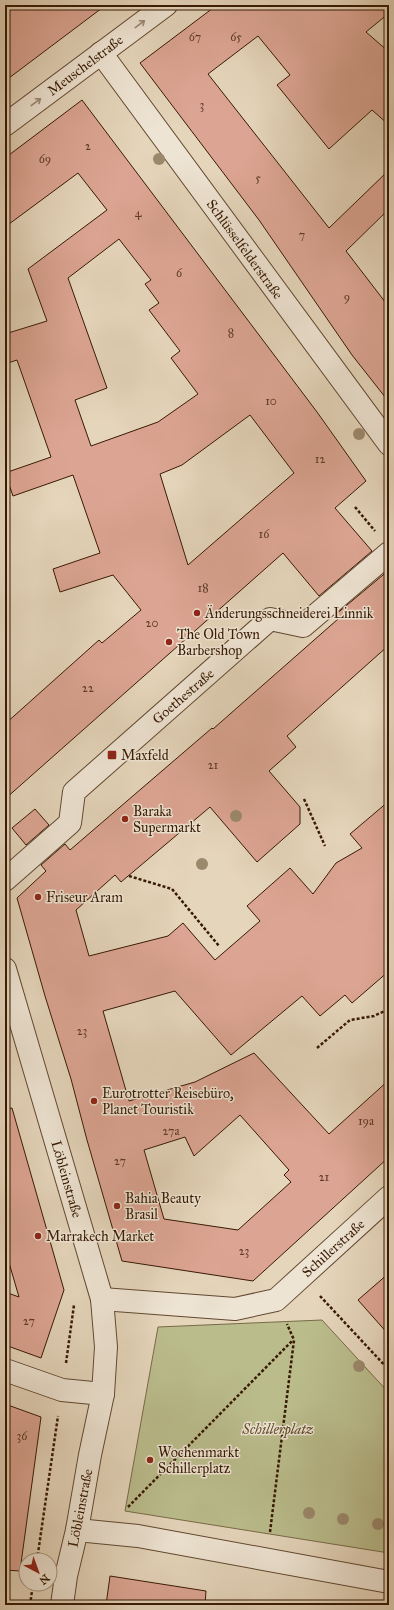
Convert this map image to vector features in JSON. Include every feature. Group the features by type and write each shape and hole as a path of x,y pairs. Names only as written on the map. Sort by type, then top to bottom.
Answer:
{"street":[{"name":"Meuschelstraße","path":"5,125 166,5"},
{"name":"Schlüsselfelderstraße","path":"101,53 389,444"},
{"name":"Goethestraße","path":"5,880 70,823 74,792 270,619 303,626 389,553"},
{"name":"Löbleinstraße","path":"5,970 102,1299 106,1347 103,1394 90,1455 77,1530 66,1576 62,1605"},
{"name":"Schillerstraße","path":"276,1300 389,1197"},
{"path":"102,1299 235,1309 276,1300"},
{"path":"5,1370 62,1390 103,1394"},
{"path":"77,1530 138,1536 389,1582"}],"path":[{"path":"355,507 376,532 371,537"},
{"path":"304,799 325,846"},
{"path":"129,876 172,890 219,946"},
{"path":"317,1048 350,1020 374,1016 389,1009"},
{"path":"302,1276 389,1370"},
{"path":"38,1552 75,1299"},
{"path":"266,1560 294,1340 276,1300"},
{"path":"120,1534 125,1511 294,1340"},
{"path":"30,1605 32,1592"}],"green space":[{"name":"Schillerplatz","path":"322,1320 389,1393 389,1553 125,1511 158,1327"}],"building":[{"path":"17,5 106,5 5,81 5,14"},
{"path":"217,5 389,5 389,13 366,32 389,52 389,125 372,110 329,149 277,85 290,75 258,36 208,74 329,228 389,170 389,209 346,251 389,307 389,402 352,355 259,220 140,63"},
{"path":"82,100 317,412 366,481 335,508 372,551 319,596 283,553 5,799 5,724 99,640 102,643 141,610 113,575 60,592 53,569 100,553 73,475 13,496 5,473 51,457 17,360 5,364 5,334 47,321 28,269 107,210 78,173 5,227 5,158","holes":["119,239 151,280 145,284 159,303 149,310 180,351 171,358 198,394 158,422 91,446 75,400 107,388 68,278","250,415 294,473 188,565 160,474 182,465"]},
{"path":"389,570 389,645 287,736 296,747 269,771 300,807 300,824 257,862 210,807 121,882 115,875 76,910 89,956 168,936 183,923 215,960 260,921 247,906 290,868 313,894 336,863 362,848 350,834 389,801 389,971 352,1003 345,995 320,1016 302,996 231,1055 175,991 103,1011 129,1101 195,1082 254,1053 329,1134 389,1080 389,1157 253,1281 122,1261 71,1079 17,898 46,871 41,865 65,844 70,850 212,728 213,729 338,619 335,615","holes":["240,1115 289,1170 284,1175 291,1182 238,1230 164,1219 144,1150 185,1137 194,1156"]},
{"path":"35,809 49,825 26,845 12,828"},
{"path":"12,1108 64,1290 41,1358 5,1345 5,1292 19,1297 5,1249 5,1109"},
{"path":"389,1273 389,1335 358,1300"},
{"path":"5,1404 41,1417 23,1552 18,1552 18,1571 5,1570"},
{"path":"110,1576 206,1591 205,1605 106,1605"}],"place":[{"name":"Änderungsschneiderei Linnik","path":"197,613"},
{"name":"The Old Town Barbershop","path":"169,642"},
{"name":"Maxfeld","path":"112,755"},
{"name":"Baraka Supermarkt","path":"125,819"},
{"name":"Friseur Aram","path":"38,897"},
{"name":"Eurotrotter Reisebüro, Planet Touristik","path":"94,1101"},
{"name":"Bahia Beauty Brasil","path":"117,1206"},
{"name":"Marrakech Market","path":"38,1236"},
{"name":"Wochenmarkt Schillerplatz","path":"150,1460"}]}
